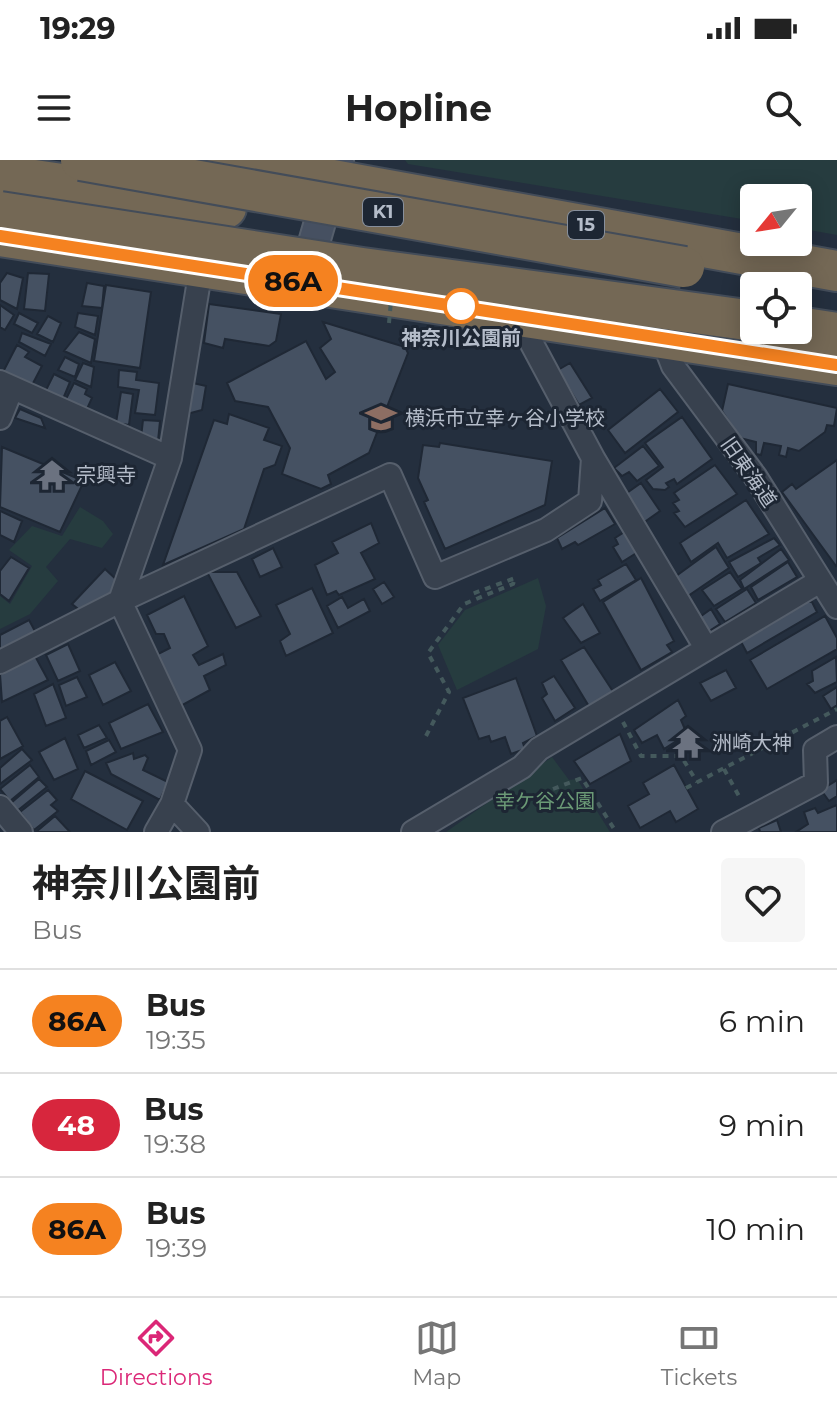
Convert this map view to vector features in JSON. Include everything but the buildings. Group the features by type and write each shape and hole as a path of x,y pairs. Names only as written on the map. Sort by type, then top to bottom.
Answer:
{"highway":[{"name":"K1","path":"81,160 740,279"},
{"name":"15","path":"222,160 320,168 837,271"},
{"name":"K1","path":"0,175 365,228 684,267"},
{"path":"3,235 837,365"},
{"path":"3,235 362,268 740,319"},
{"path":"812,294 837,300"},
{"path":"812,329 837,333"}],"street":[{"path":"302,283 320,168"},
{"path":"156,832 172,804 190,750 120,601 170,458 201,268"},
{"path":"521,315 538,357 593,458 706,648"},
{"name":"旧東海道","path":"662,338 673,366 755,476 837,607"},
{"path":"0,418 6,385 170,458"},
{"path":"0,662 120,601 390,475 435,577 546,530 590,501 593,458"},
{"path":"413,832 522,767 539,749 820,581"},
{"path":"723,832 816,783 815,750 837,737"},
{"path":"172,804 198,832"},
{"path":"0,807 21,832"}],"path":[{"path":"426,736 449,692 428,653 464,604 513,584 515,578 469,595"},
{"path":"613,704 641,756 681,756 697,782"},
{"path":"686,788 837,709"},
{"path":"724,769 751,817"},
{"path":"553,789 582,778 616,832"}],"green space":[{"path":"405,160 837,160 837,235 812,231 812,184 740,184 740,219 408,164"},
{"path":"80,507 103,521 113,534 102,548 70,539 46,567 58,581 30,614 0,629 0,596 10,604 32,566 9,550 32,526 62,536"},
{"path":"538,578 546,606 538,649 457,690 438,645 465,610"},
{"name":"幸ケ谷公園","path":"552,757 569,780 577,779 610,832 446,832"}],"bus line":[{"name":"86A","path":"0,236 837,365"}],"place":[{"name":"神奈川公園前","path":"461,306"},
{"name":"横浜市立幸ヶ谷小学校","path":"381,418"},
{"name":"宗興寺","path":"52,475"},
{"name":"洲崎大神","path":"688,743"}]}
